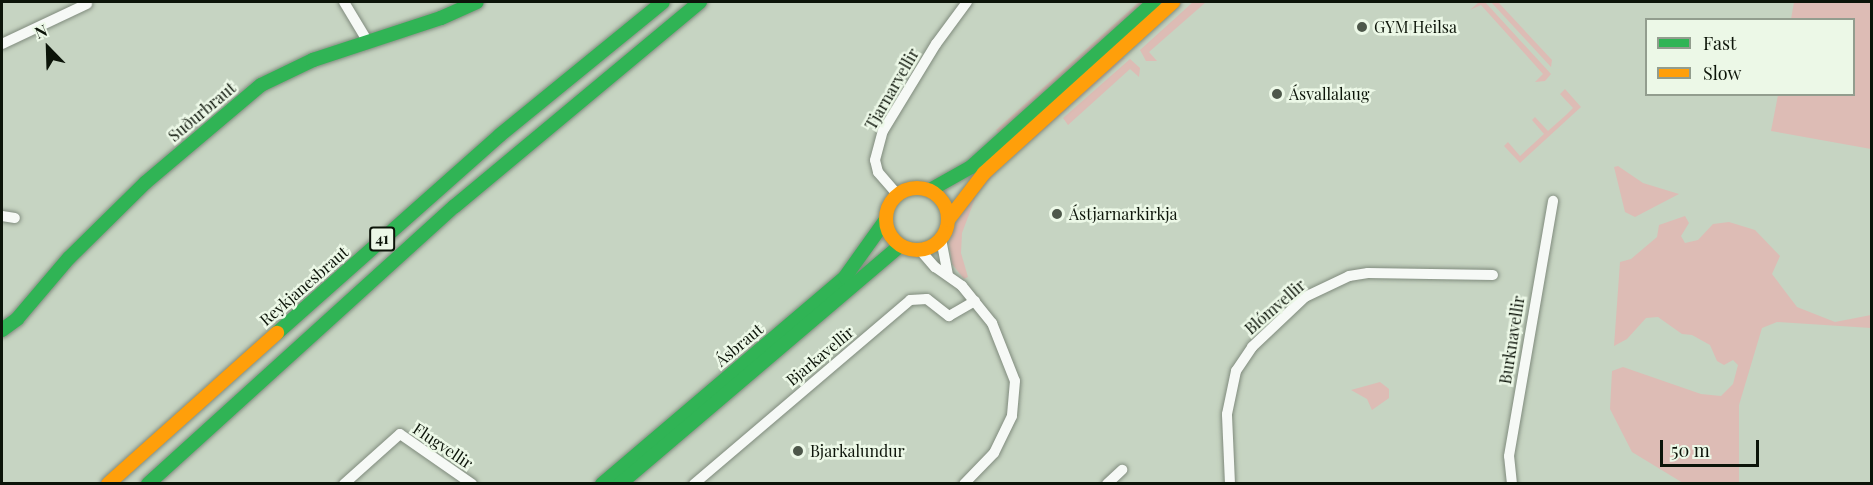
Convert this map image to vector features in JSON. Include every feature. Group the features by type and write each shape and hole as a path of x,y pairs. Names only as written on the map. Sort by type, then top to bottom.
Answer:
{"main road":[{"name":"Suðurbraut","path":"2,330 17,319 69,258 144,183 231,107 288,71 441,18 477,2"},
{"name":"Reykjanesbraut","path":"108,483 500,135 663,2"},
{"name":"41","path":"148,483 455,206 700,2"},
{"path":"930,190 971,167 1154,2"},
{"path":"948,220 941,199 930,190 918,187 897,194 886,211 885,221 900,246 920,250 941,239 948,220 984,173 1173,2"},
{"name":"Ásbraut","path":"602,483 845,277 885,221"},
{"name":"Ásbraut","path":"620,483 900,246"},
{"path":"162,483 228,423 283,361"},
{"path":"94,483 218,384"}],"street":[{"path":"344,2 368,42"},
{"name":"Tjarnarvellir","path":"897,194 878,172 875,160 883,131 936,44 967,2"},
{"path":"2,44 87,4"},
{"name":"Burknavellir","path":"1512,483 1509,456 1553,201"},
{"path":"2,216 15,218"},
{"path":"941,239 948,274"},
{"path":"920,250 975,302 1001,339 1015,381 1015,398 994,453 964,483"},
{"name":"Blómvellir","path":"1230,483 1227,414 1236,371 1252,346 1305,297 1349,276 1368,273 1493,275"},
{"name":"Bjarkavellir","path":"694,483 910,300 927,299 949,315 975,302"},
{"name":"Flugvellir","path":"344,483 400,434 472,483"},
{"path":"1107,483 1122,470"}],"shaded area":[{"path":"1139,2 1147,2 1000,134 996,130"},
{"path":"1193,2 1206,2 1149,52 1157,61 1146,61 1140,50"},
{"path":"1479,2 1485,2 1551,74 1545,81 1535,82 1543,74 1481,5 1470,10"},
{"path":"1491,2 1498,2 1552,60 1551,67"},
{"path":"1794,2 1871,2 1871,149 1771,131 1778,96 1855,96 1855,18 1791,18"},
{"path":"1121,58 1125,58 997,171 976,196 962,233 961,253 968,277 964,279 952,264 949,243 958,214 970,192"},
{"path":"1130,59 1140,68 1139,77 1130,69 1068,125 1063,118"},
{"path":"1565,89 1581,107 1520,163 1504,146 1508,142 1520,156 1544,134 1532,120 1535,117 1548,131 1566,115 1573,108 1560,94"},
{"path":"1618,166 1643,183 1679,194 1635,217 1625,212 1614,167"},
{"path":"1685,216 1689,223 1681,236 1685,243 1698,240 1713,224 1729,222 1755,230 1780,256 1772,274 1797,307 1835,322 1871,315 1871,328 1777,322 1762,328 1739,405 1739,483 1683,483 1632,452 1610,409 1612,371 1623,367 1701,394 1721,396 1733,384 1738,365 1733,360 1724,365 1717,361 1710,345 1692,335 1682,334 1658,317 1646,318 1627,339 1614,346 1620,262 1631,259 1657,237 1659,225"},
{"path":"1380,382 1389,389 1389,398 1372,410 1367,399 1351,390"}],"traffic: fast":[{"path":"2,330 17,319 69,258 145,183 261,85 313,60 441,18 477,2"},
{"path":"277,333 500,135 663,2"},
{"path":"148,484 455,206 700,2"},
{"path":"930,190 971,167 1154,2"},
{"path":"602,484 845,277 885,221"},
{"path":"620,484 900,246"}],"traffic: slow":[{"path":"948,220 984,173 1173,2"},
{"path":"911,188 923,188 939,197 946,207 948,219 946,231 939,241 923,250 911,250 900,245 891,236 886,225 886,213 891,202 900,193 911,188"},
{"path":"108,484 277,333"}],"place":[{"name":"GYM Heilsa","path":"1362,27"},
{"name":"Ásvallalaug","path":"1277,94"},
{"name":"Ástjarnarkirkja","path":"1057,214"},
{"name":"Bjarkalundur","path":"798,451"}]}
